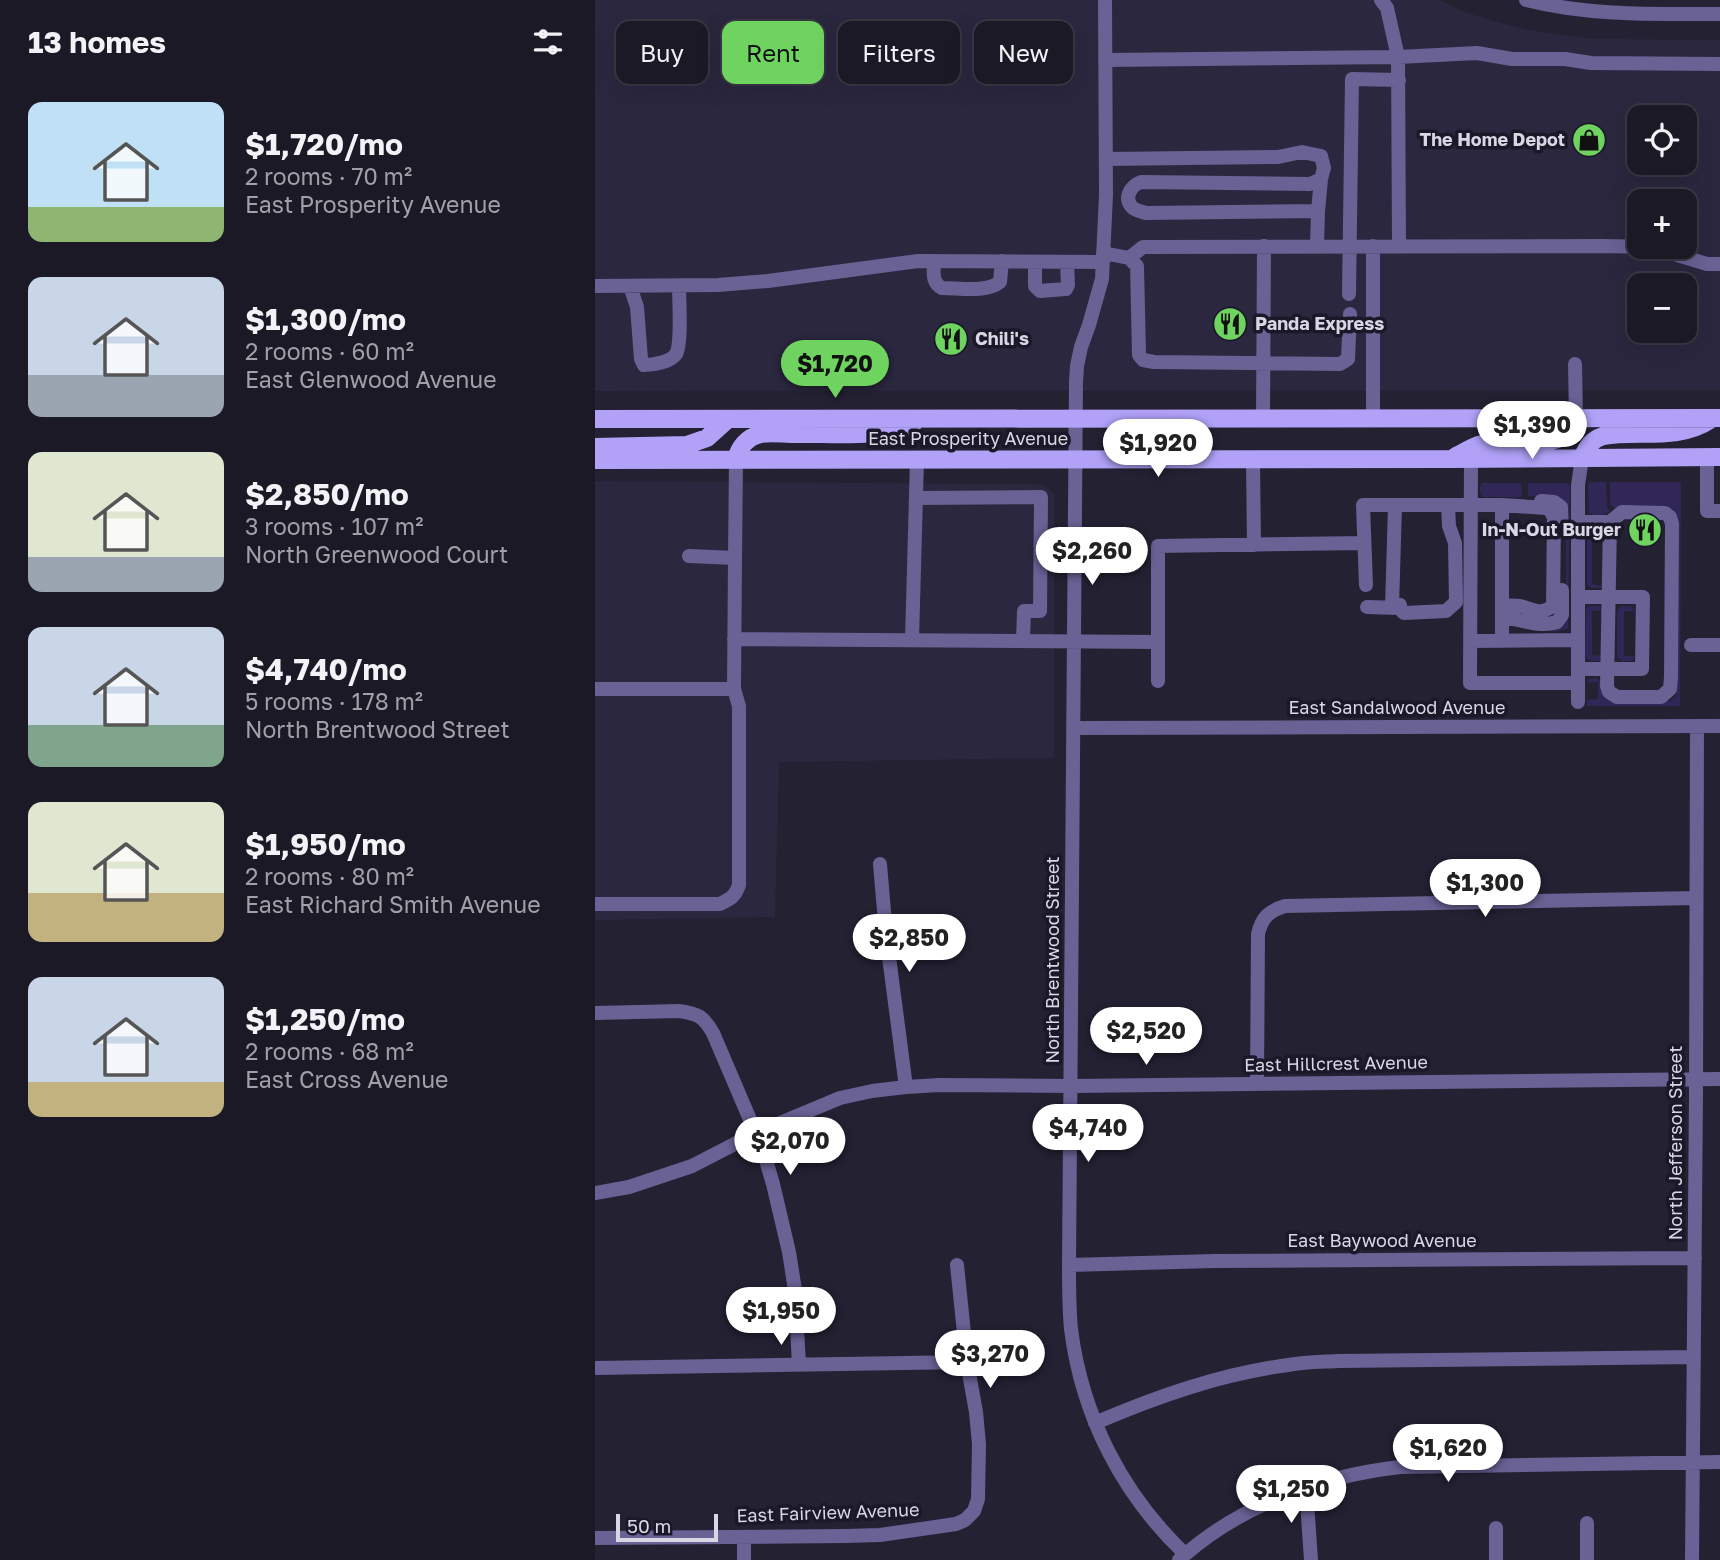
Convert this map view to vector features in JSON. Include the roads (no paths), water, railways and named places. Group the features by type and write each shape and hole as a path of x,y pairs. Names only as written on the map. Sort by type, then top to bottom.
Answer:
{"main road":[{"path":"1450,459 1484,443 1544,442 1555,439 1572,429 1576,418"},
{"name":"East Prosperity Avenue","path":"595,419 1717,418"},
{"path":"1582,458 1587,446 1603,436 1688,431 1717,418"},
{"path":"736,460 744,443 762,434 881,433 901,429 922,419"},
{"path":"595,447 687,446 707,438 727,420"},
{"name":"East Prosperity Avenue","path":"595,460 1714,457"}],"street":[{"name":"North Brentwood Street","path":"1105,0 1106,159 1102,279 1077,366 1069,1265 1071,1327 1084,1390 1095,1423 1111,1457 1128,1487 1182,1557"},
{"path":"1381,0 1387,8 1398,57 1399,246"},
{"path":"1526,0 1606,13 1720,14"},
{"path":"1105,60 1398,57 1476,53 1512,59 1565,59 1591,63 1720,64"},
{"path":"1349,294 1352,79 1399,80"},
{"path":"1106,159 1278,157 1302,152 1321,156 1324,168 1318,211 1317,246"},
{"path":"1318,211 1146,213 1134,209 1128,201 1129,191 1140,182 1310,184 1321,179"},
{"path":"1263,418 1264,246"},
{"path":"1373,246 1373,418"},
{"path":"595,286 762,282 918,261 1067,262 1129,258 1143,247 1651,247 1707,264 1720,264"},
{"path":"1129,258 1137,266 1139,355 1143,360 1340,364 1348,359 1350,314"},
{"path":"934,261 934,280 936,285 942,288 995,286 1000,282 1002,261"},
{"path":"1035,262 1035,286 1040,291 1066,289 1067,262"},
{"path":"630,286 637,307 641,359 644,365 650,365 670,359 676,354 679,344 679,286"},
{"path":"1575,364 1576,418"},
{"path":"1714,457 1707,511 1720,511"},
{"path":"1578,702 1578,485 1582,458"},
{"path":"1252,459 1254,545"},
{"path":"1471,459 1470,683 1578,676 1609,669 1642,669 1643,597 1578,597"},
{"path":"595,904 720,904 732,899 739,886 739,706 734,689 736,460"},
{"path":"912,640 917,460"},
{"path":"916,498 1041,497 1040,611 1024,611 1023,640"},
{"path":"1366,585 1363,505 1502,505 1546,508 1554,518 1553,606 1538,612 1520,606 1502,611"},
{"path":"1395,505 1396,608"},
{"path":"1367,607 1396,608 1402,603 1444,602 1452,607 1456,602 1455,542 1449,526 1448,505"},
{"path":"1502,505 1502,641"},
{"path":"1579,522 1610,522 1622,512 1665,513 1672,520 1671,677 1670,689 1664,696 1617,697 1609,692 1607,686 1610,522"},
{"path":"1158,681 1158,546 1364,543"},
{"path":"689,556 735,558"},
{"path":"734,639 1158,642"},
{"path":"1470,641 1578,640"},
{"path":"1691,645 1720,645"},
{"path":"595,689 734,689"},
{"name":"North Jefferson Street","path":"1692,1560 1697,726"},
{"name":"East Sandalwood Avenue","path":"1073,728 1720,726"},
{"path":"880,864 886,934 906,1087"},
{"path":"1257,1084 1258,934 1266,915 1285,906 1696,898"},
{"path":"595,1013 680,1011 701,1016 713,1033 756,1133 773,1184 789,1252 796,1301 799,1364"},
{"name":"East Hillcrest Avenue","path":"595,1193 629,1186 692,1166 756,1133 840,1098 906,1087 1720,1079"},
{"name":"East Baywood Avenue","path":"1069,1265 1214,1261 1695,1258"},
{"path":"595,1368 967,1362 957,1265"},
{"path":"1095,1423 1197,1384 1290,1364 1338,1361 1694,1357"},
{"name":"East Fairview Avenue","path":"595,1538 846,1536 905,1532 956,1524 965,1520 974,1511 978,1499 979,1444 967,1362"},
{"path":"1182,1557 1249,1511 1306,1488 1367,1471 1400,1467 1720,1462"},
{"path":"1306,1488 1311,1560"},
{"path":"1587,1523 1587,1560"},
{"path":"1496,1528 1496,1560"},
{"path":"744,1536 744,1560"}],"place":[{"name":"The Home Depot","path":"1589,140"},
{"name":"Panda Express","path":"1230,324"},
{"name":"Chili's","path":"951,339"},
{"name":"In-N-Out Burger","path":"1645,530"}]}
